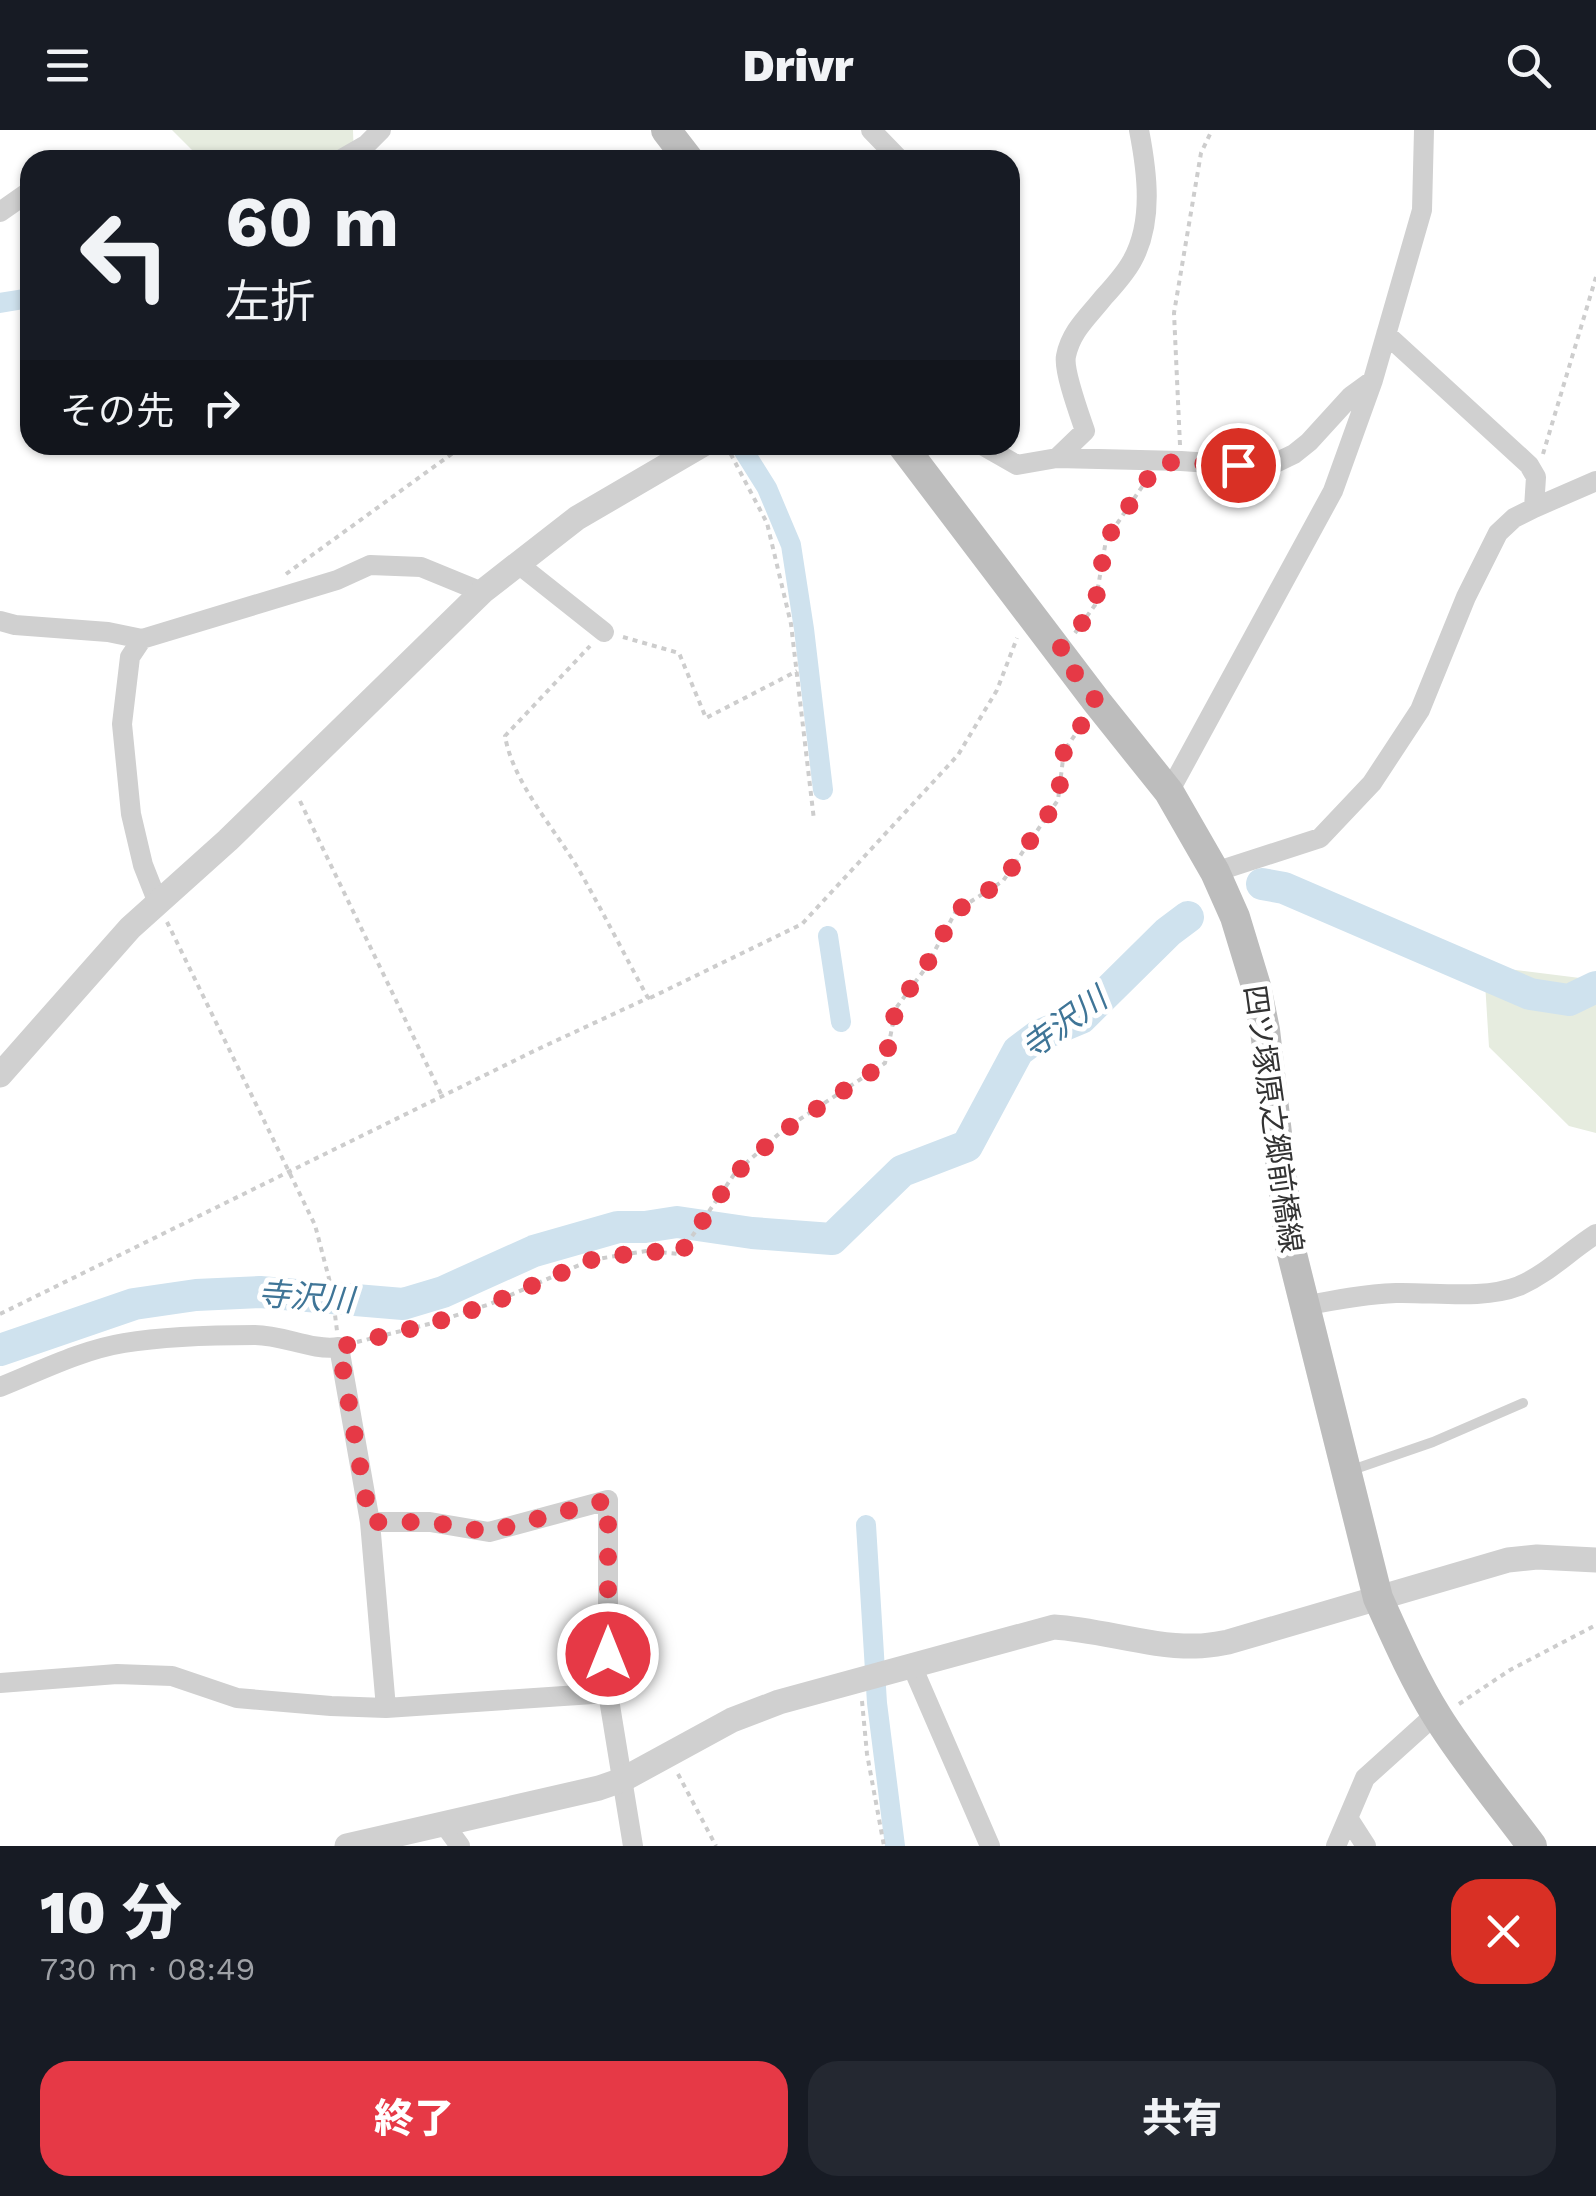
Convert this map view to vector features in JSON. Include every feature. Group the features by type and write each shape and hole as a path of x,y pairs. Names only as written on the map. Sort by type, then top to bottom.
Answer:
{"main road":[{"path":"666,130 681,150"},
{"name":"四ツ塚原之郷前橋線","path":"910,455 1169,792 1215,872 1235,917 1259,1000 1290,1246 1378,1598 1438,1717 1532,1846"}],"street":[{"path":"357,150 381,130"},
{"path":"870,130 890,150"},
{"path":"1057,458 1085,432 1064,360 1070,344 1078,324 1132,260 1141,238 1147,197 1140,130"},
{"path":"1169,792 1333,491 1373,380 1422,210 1424,130"},
{"path":"1386,334 1529,466 1536,477 1534,508"},
{"path":"999,455 1017,466 1057,458 1267,466 1309,442 1351,396 1373,380"},
{"path":"0,1075 130,928 228,840 482,592 577,518 685,455"},
{"path":"1215,872 1320,838 1372,783 1420,710 1466,597 1498,532 1514,518 1596,482"},
{"path":"516,563 604,632"},
{"path":"0,620 142,639 337,580 370,566 421,567 482,592"},
{"path":"142,639 130,657 122,724 131,814 143,865 158,903"},
{"path":"1304,1306 1396,1293 1494,1293 1537,1278 1596,1234"},
{"path":"0,1387 78,1355 122,1343 262,1335 326,1349 339,1347 370,1522 386,1708"},
{"path":"370,1522 430,1522 488,1532 608,1500 608,1693 633,1846"},
{"path":"347,1846 599,1788 669,1756 732,1720 778,1702 1054,1627 1200,1646 1228,1642 1471,1568 1537,1557 1596,1560"},
{"path":"912,1666 990,1846"},
{"path":"0,1683 117,1674 172,1676 238,1698 386,1708 608,1693"},
{"path":"1336,1846 1364,1778 1438,1717"},
{"path":"1348,1818 1366,1846"},
{"path":"444,1824 460,1846"}],"lane":[{"path":"1346,1472 1434,1442 1523,1403"}],"path":[{"path":"1181,461 1174,314 1201,153 1212,130"},
{"path":"1536,477 1596,277"},
{"path":"280,578 450,455"},
{"path":"731,455 767,523 792,624 814,820"},
{"path":"1058,651 1095,605 1106,540 1159,462"},
{"path":"0,1314 536,1050 802,924 958,755 997,690 1027,610"},
{"path":"648,998 578,870 516,771 505,736 604,632 679,653 706,718 796,671"},
{"path":"339,1347 490,1304 591,1260 646,1251 680,1254 735,1174 782,1132 885,1063 896,1008 925,968 956,911 1003,881 1058,800 1064,751 1097,702"},
{"path":"300,801 442,1096"},
{"path":"158,903 316,1224 336,1320"},
{"path":"1438,1717 1495,1679 1596,1625"},
{"path":"870,1678 867,1754 884,1846"},
{"path":"669,1756 716,1846"}],"shaded area":[{"path":"172,130 353,130 354,150 192,150"},
{"path":"1484,966 1596,980 1596,1133 1569,1126 1489,1047"}],"waterway":[{"path":"0,303 20,300"},
{"path":"746,455 767,488 791,545 823,790"},
{"name":"寺沢川","path":"1262,884 1284,888 1530,994 1569,1000 1596,987"},
{"name":"寺沢川","path":"0,1350 134,1304 196,1295 260,1292 403,1304 443,1292 534,1251 618,1227 677,1222 832,1239 902,1171 967,1146 1018,1051 1038,1036 1081,1018 1188,917"},
{"path":"828,936 841,1022"},
{"path":"866,1525 877,1703 895,1846"}],"route":[{"path":"608,1654 608,1500 488,1532 430,1522 370,1522 339,1347 490,1304 591,1260 646,1251 680,1254 735,1174 782,1132 885,1063 896,1008 925,968 956,911 1003,881 1058,800 1064,751 1097,702 1058,651 1095,605 1106,540 1159,462 1238,465"}]}
